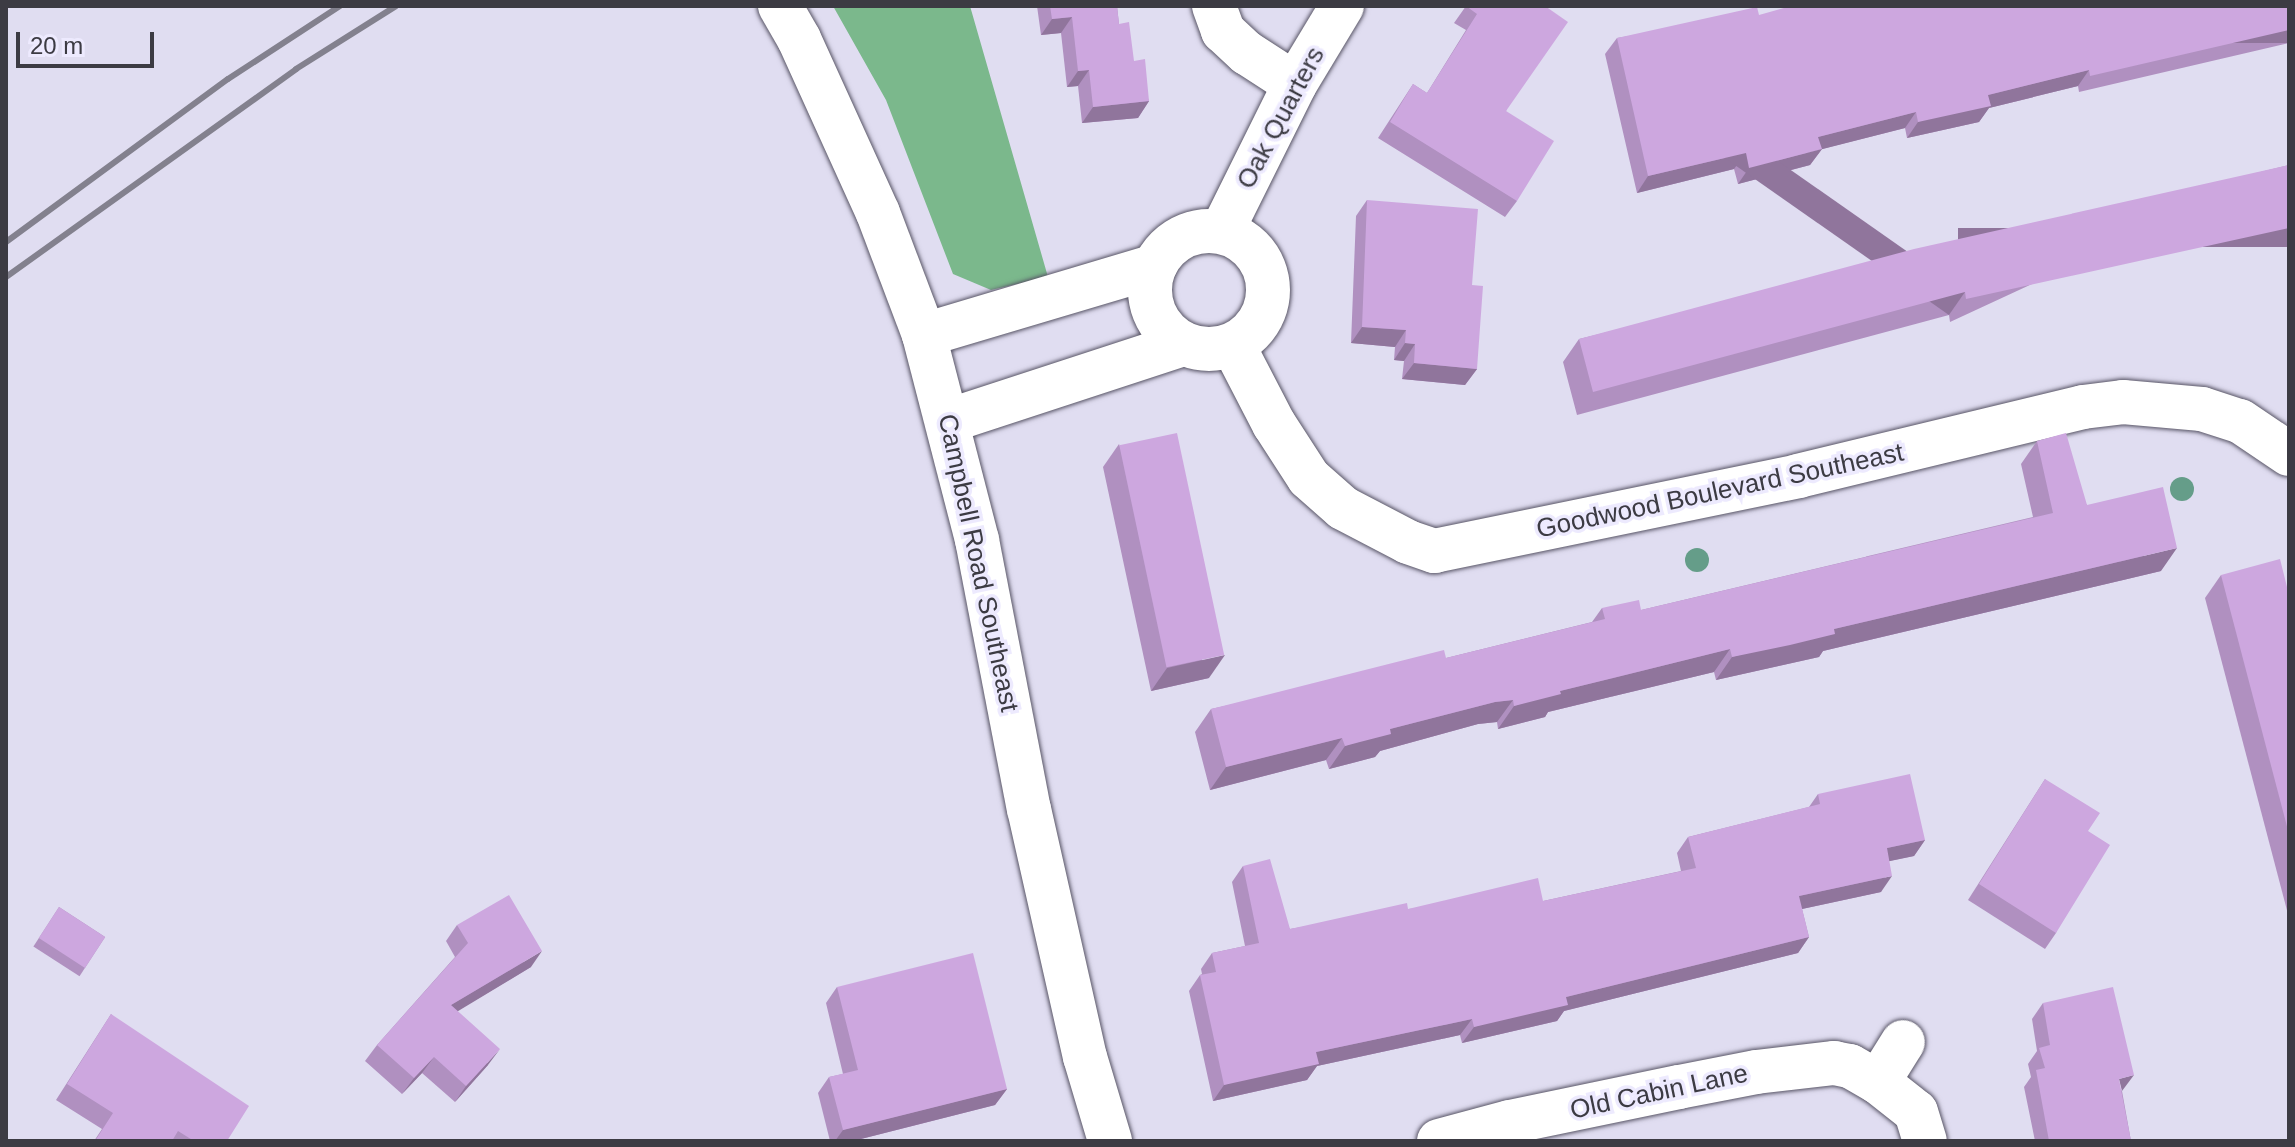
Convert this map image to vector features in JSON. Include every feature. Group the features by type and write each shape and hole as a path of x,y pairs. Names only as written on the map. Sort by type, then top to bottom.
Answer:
{"street":[{"path":"1214,6 1223,31 1247,53 1295,84"},
{"name":"Oak Quarters","path":"1222,231 1295,84 1342,6"},
{"name":"Campbell Road Southeast","path":"790,22 878,213 924,335 977,540 1029,809 1085,1057 1110,1141"},
{"path":"948,421 1184,344 1216,349 1233,345 1251,333 1264,315 1269,295 1267,273 1257,255 1242,239 1222,231 1202,231 1182,236 1166,249 1155,266 1150,282 1156,317 1166,331 1184,344"},
{"path":"924,335 1155,266"},
{"name":"Goodwood Boulevard Southeast","path":"1233,345 1274,424 1309,478 1343,508 1408,542 1439,552 1798,476 2083,407 2123,402 2202,409 2240,421 2289,454"},
{"path":"1878,1082 1903,1042"},
{"name":"Old Cabin Lane","path":"1439,1141 1510,1122 1756,1072 1834,1063 1850,1066 1878,1082 1916,1112 1925,1141"}],"green space":[{"path":"833,6 970,6 1048,277 991,290 953,274 886,100"}],"building":[{"path":"1050,6 1117,6 1119,24 1129,22 1134,61 1145,59 1149,101 1093,107 1089,70 1078,71 1072,17 1052,19"},
{"path":"1466,6 1545,6 1568,22 1506,111 1554,141 1517,201 1390,122 1413,84 1427,93 1477,14"},
{"path":"1791,6 2289,6 2289,30 2090,76 2089,70 1988,95 1991,106 1918,122 1916,112 1818,137 1822,149 1749,168 1746,153 1648,176 1617,38 1757,7 1759,15"},
{"path":"2289,165 2289,228 1966,299 1965,292 1593,392 1579,339 1914,249"},
{"path":"1367,200 1478,209 1472,285 1483,286 1477,369 1414,363 1415,344 1405,343 1406,330 1362,327"},
{"path":"1177,433 1224,655 1166,667 1119,445"},
{"path":"2066,433 2087,505 2163,487 2177,548 1834,629 1835,634 1790,645 1732,657 1730,649 1560,691 1561,694 1514,706 1513,700 1495,702 1390,729 1391,734 1345,746 1342,738 1226,767 1211,709 1444,650 1446,658 1605,619 1602,608 1639,600 1641,610 2053,513 2037,441"},
{"path":"2280,559 2289,595 2289,834 2221,575"},
{"path":"1910,774 1925,840 1887,848 1892,876 1799,896 1809,937 1566,997 1568,1005 1474,1027 1472,1019 1316,1052 1319,1064 1224,1085 1200,975 1216,972 1212,953 1259,943 1243,866 1270,859 1290,929 1407,903 1408,909 1538,878 1543,901 1696,868 1688,837 1820,804 1818,794"},
{"path":"2045,779 2100,813 2088,831 2110,845 2056,933 1979,884"},
{"path":"509,895 542,951 451,1005 500,1049 466,1086 434,1057 414,1078 377,1045 468,943 457,925"},
{"path":"59,907 105,937 85,968 39,938"},
{"path":"973,953 1007,1089 843,1130 829,1077 858,1070 837,987"},
{"path":"2113,987 2134,1075 2119,1079 2131,1141 2049,1141 2036,1070 2045,1068 2039,1048 2050,1045 2043,1003"},
{"path":"111,1014 249,1106 227,1141 194,1141 178,1131 172,1141 95,1141 113,1113 67,1084"}],"railway":[{"path":"6,242 228,79 340,6"},
{"path":"6,277 296,69 396,6"}]}
